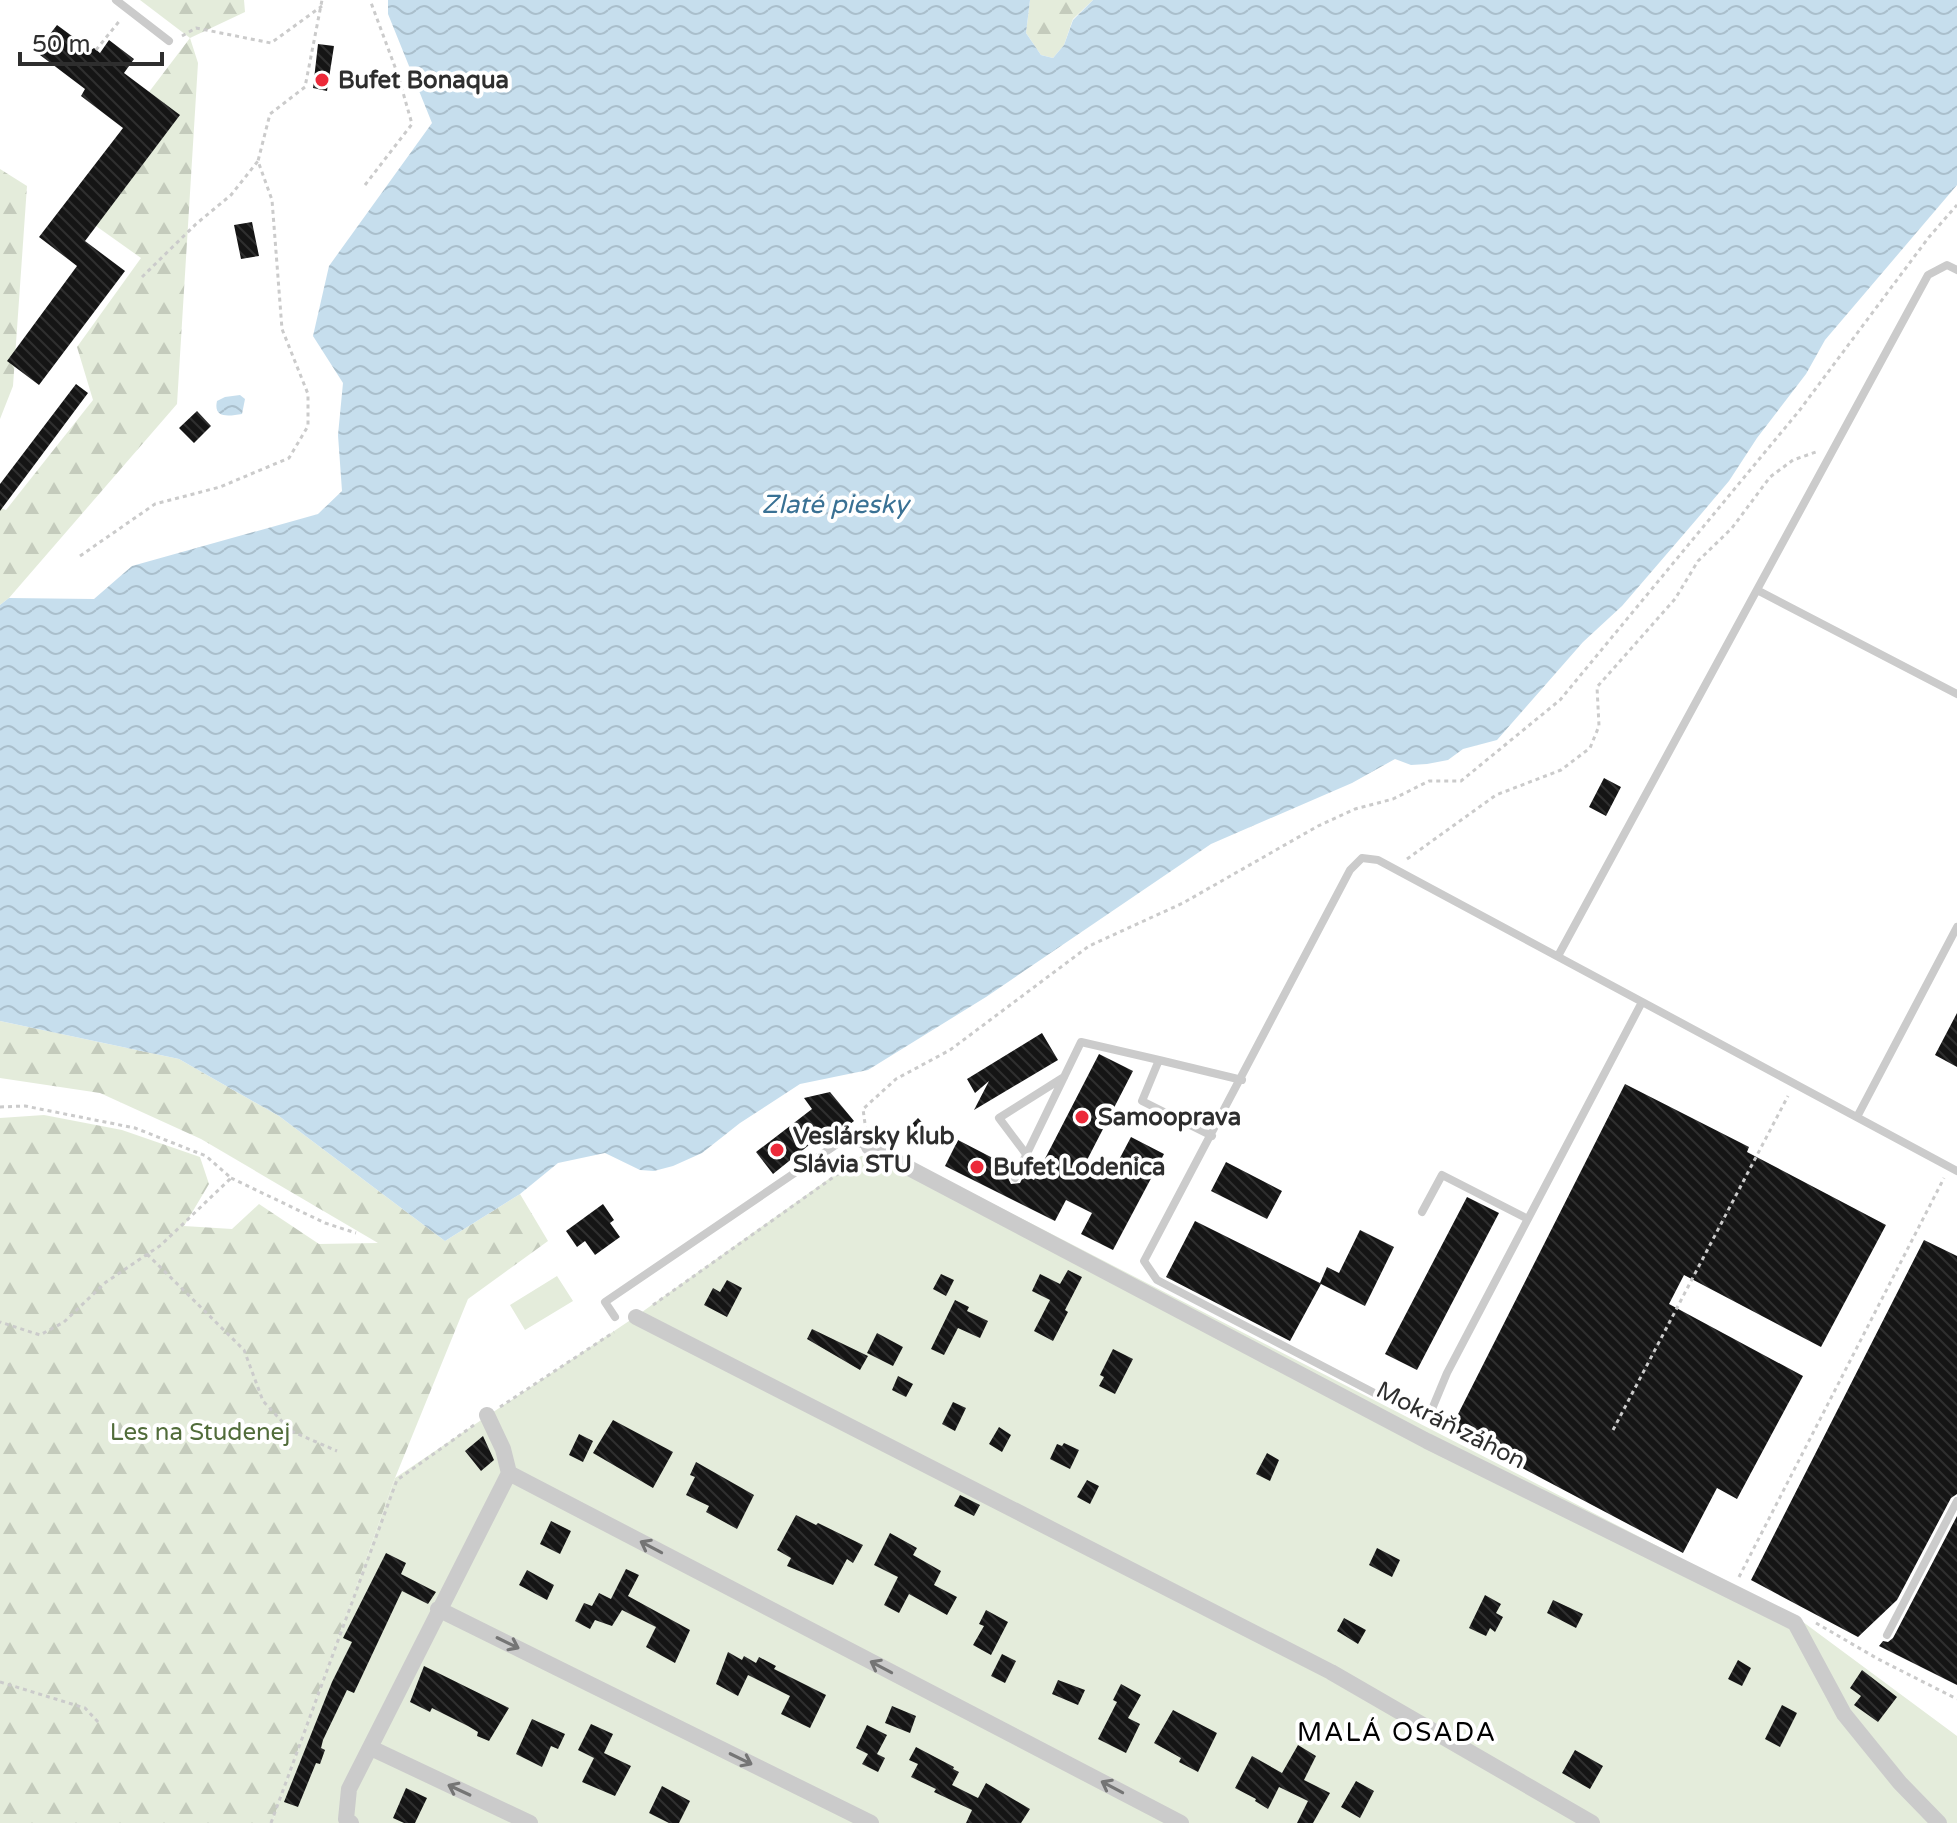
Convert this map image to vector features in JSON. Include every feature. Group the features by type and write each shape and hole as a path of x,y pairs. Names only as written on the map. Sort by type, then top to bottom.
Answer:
{"street":[{"name":"Mokráň záhon","path":"869,1147 1427,1441 1795,1623 1844,1714 1900,1783 1939,1823"},
{"path":"636,1317 1331,1672 1592,1823"},
{"path":"351,1823 346,1819 349,1789 509,1473 503,1449 487,1415"},
{"path":"509,1473 1181,1823"},
{"path":"438,1609 871,1823"},
{"path":"371,1748 530,1823"}],"lane":[{"path":"116,0 169,41"},
{"path":"1558,956 1928,275 1947,265 1957,270"},
{"path":"1757,590 1957,694"},
{"path":"1642,1002 1447,1373 1432,1409 1407,1410 1157,1280 1144,1261 1350,870 1362,858 1378,860 1394,868 1953,1169"},
{"path":"1857,1117 1957,927"},
{"path":"1015,1178 1081,1042 1242,1080"},
{"path":"1159,1060 1142,1101 1212,1136"},
{"path":"1026,1154 999,1118 1064,1077"},
{"path":"615,1317 605,1302 846,1138 869,1147"},
{"path":"1422,1212 1442,1175 1528,1219"},
{"path":"1887,1635 1957,1501"}],"path":[{"path":"365,185 412,124 398,75 370,0"},
{"path":"169,41 196,28 271,43 322,3"},
{"path":"142,277 231,195 258,161 270,114 305,87 322,3"},
{"path":"96,50 110,33"},
{"path":"80,556 155,504 220,487 289,458 308,426 308,394 282,329 272,200 258,161"},
{"path":"869,1147 863,1109 896,1079 950,1050 1089,946 1183,903 1318,826 1355,809 1393,799 1429,781 1461,781 1560,700 1799,411 1929,237 1957,205"},
{"path":"1394,868 1496,795 1561,770 1590,748 1599,726 1597,687 1675,599 1698,561 1732,528 1770,477 1793,460 1836,445"},
{"path":"1613,1430 1794,1084"},
{"path":"0,1107 25,1106 135,1128 206,1156 231,1178 325,1223 356,1233"},
{"path":"1738,1579 1953,1169"},
{"path":"0,1322 40,1335 64,1322 106,1282 161,1245 231,1178"},
{"path":"147,1254 244,1350 263,1401 291,1431 337,1451"},
{"path":"271,1823 397,1480"},
{"path":"1815,1623 1957,1699"},
{"path":"0,1682 85,1708 99,1723"}],"green space":[{"path":"140,0 244,0 245,12 190,38"},
{"path":"1030,0 1093,0 1073,19 1064,45 1053,58 1041,55 1026,33"},
{"path":"190,38 198,63 177,404 0,605 0,508 6,510 93,400 77,347 141,258 96,226 179,116 149,92"},
{"path":"0,169 27,186 13,386 0,419"},
{"name":"Les na Studenej","path":"0,1021 179,1059 279,1116 445,1241 520,1194 548,1241 468,1299 395,1478 272,1823 0,1823 0,1118 44,1115 122,1130 200,1157 209,1184 184,1226 232,1229 259,1204 319,1244 378,1243 201,1139 100,1093 0,1078"},
{"path":"861,1156 910,1161 1799,1619 1957,1736 1957,1823 272,1823 395,1478 635,1317"},
{"path":"557,1276 573,1301 525,1330 510,1305"}],"water":[{"name":"Zlaté piesky","path":"388,0 1030,0 1026,33 1041,55 1053,58 1064,45 1073,20 1093,0 1957,0 1957,185 1825,340 1806,374 1729,481 1622,606 1583,642 1497,740 1463,749 1448,760 1427,764 1411,765 1395,759 1352,783 1211,844 986,997 868,1070 800,1084 740,1123 702,1153 654,1171 640,1170 605,1153 558,1163 520,1194 445,1241 279,1116 179,1059 0,1021 0,605 9,598 94,599 132,566 318,514 342,491 338,435 343,383 313,336 329,266 432,123 388,14"},
{"path":"240,395 245,399 242,414 223,415 217,411 217,401"}],"building":[{"path":"57,25 100,53 109,40 134,59 124,73 180,115 85,241 125,271 39,385 7,361 77,266 39,237 123,128 81,96 85,89 36,52"},
{"path":"318,44 334,46 327,91 313,88"},
{"path":"252,222 259,256 241,259 234,225"},
{"path":"76,384 88,393 0,511 0,484"},
{"path":"197,411 211,426 194,443 179,428"},
{"path":"1604,778 1621,787 1606,816 1589,807"},
{"path":"1957,1013 1957,1067 1935,1055"},
{"path":"1042,1033 1058,1060 974,1110 989,1081 975,1093 967,1079"},
{"path":"1099,1054 1133,1071 1087,1160 1112,1173 1131,1137 1164,1154 1113,1250 1081,1234 1092,1213 1066,1200 1055,1221 945,1166 958,1140 1012,1168 1008,1178 1011,1184 1020,1183 1024,1175 1034,1180"},
{"path":"1625,1084 1749,1147 1747,1152 1886,1225 1821,1347 1684,1275 1669,1304 1803,1376 1737,1499 1717,1488 1683,1553 1450,1430"},
{"path":"830,1092 854,1121 824,1144 819,1137 773,1174 756,1152 812,1109 804,1098"},
{"path":"918,1118 932,1133 919,1146 905,1131"},
{"path":"1226,1162 1282,1191 1267,1219 1211,1191"},
{"path":"1467,1197 1499,1213 1417,1370 1385,1354"},
{"path":"603,1204 614,1220 610,1223 620,1237 595,1255 585,1241 577,1247 566,1231"},
{"path":"1195,1221 1320,1283 1327,1267 1339,1273 1360,1230 1394,1247 1365,1306 1321,1284 1290,1341 1166,1277"},
{"path":"1924,1240 1957,1256 1957,1494 1951,1498 1897,1600 1858,1637 1751,1580"},
{"path":"1068,1270 1082,1277 1053,1341 1034,1331 1050,1300 1032,1291 1040,1274 1060,1284"},
{"path":"941,1274 954,1280 946,1296 933,1289"},
{"path":"727,1280 742,1288 727,1317 704,1305 713,1288 720,1292"},
{"path":"955,1300 969,1307 967,1311 988,1321 980,1338 958,1328 944,1355 931,1349"},
{"path":"812,1329 868,1356 860,1370 807,1339"},
{"path":"877,1333 903,1347 893,1366 867,1353"},
{"path":"1113,1349 1133,1359 1115,1394 1099,1386 1104,1377 1100,1375"},
{"path":"898,1376 913,1384 906,1397 892,1390"},
{"path":"953,1402 966,1408 955,1431 942,1424"},
{"path":"613,1420 673,1452 653,1488 593,1453"},
{"path":"999,1427 1011,1435 1002,1452 989,1444"},
{"path":"579,1434 593,1441 583,1462 569,1455"},
{"path":"483,1436 494,1460 481,1471 465,1451"},
{"path":"1064,1443 1079,1450 1070,1469 1050,1459 1057,1444 1062,1446"},
{"path":"1267,1453 1279,1460 1270,1481 1256,1474"},
{"path":"696,1462 754,1495 737,1529 706,1512 709,1506 686,1495 695,1477 690,1475"},
{"path":"1087,1480 1099,1486 1090,1504 1077,1497"},
{"path":"960,1495 980,1505 974,1516 954,1506"},
{"path":"796,1515 863,1545 853,1563 847,1559 833,1585 787,1566 791,1558 777,1550"},
{"path":"1957,1516 1957,1685 1879,1646 1893,1638"},
{"path":"551,1521 571,1531 560,1554 540,1544"},
{"path":"890,1533 917,1548 913,1555 941,1571 934,1585 957,1597 947,1615 909,1594 899,1613 884,1605 898,1577 874,1565"},
{"path":"1377,1548 1400,1560 1392,1577 1369,1565"},
{"path":"386,1553 406,1563 401,1574 436,1592 428,1604 402,1591 354,1693 347,1690 323,1740 321,1748 325,1750 320,1764 316,1763 298,1807 284,1802 332,1682 352,1642 343,1638"},
{"path":"626,1569 639,1575 628,1596 690,1630 675,1663 646,1647 656,1627 622,1610 612,1626 595,1620 590,1629 575,1621 584,1603 592,1606 599,1593 611,1599"},
{"path":"527,1570 554,1585 547,1600 519,1585"},
{"path":"1485,1595 1501,1604 1496,1613 1503,1617 1495,1632 1490,1628 1486,1636 1469,1628"},
{"path":"1553,1600 1583,1614 1576,1628 1547,1613"},
{"path":"986,1610 1008,1622 991,1655 973,1645 984,1626 979,1624"},
{"path":"1344,1618 1366,1630 1358,1644 1337,1631"},
{"path":"728,1652 756,1663 759,1657 776,1666 774,1669 826,1695 810,1728 781,1714 790,1696 748,1675 738,1696 716,1684"},
{"path":"1002,1654 1016,1661 1005,1683 991,1676"},
{"path":"1738,1660 1751,1668 1742,1686 1728,1679"},
{"path":"424,1666 509,1708 489,1741 477,1736 478,1732 468,1726 432,1708 430,1712 410,1702"},
{"path":"1862,1670 1897,1697 1878,1722 1854,1705 1861,1696 1850,1688"},
{"path":"1058,1680 1085,1690 1078,1705 1052,1694"},
{"path":"1121,1684 1141,1695 1128,1718 1140,1724 1126,1753 1098,1739 1117,1702 1113,1700"},
{"path":"1782,1705 1797,1713 1780,1747 1765,1739"},
{"path":"892,1706 916,1716 910,1733 885,1723"},
{"path":"1173,1710 1217,1733 1198,1772 1154,1743"},
{"path":"532,1719 565,1734 558,1749 551,1746 542,1767 516,1754"},
{"path":"591,1724 613,1734 604,1753 631,1766 615,1796 582,1782 594,1758 578,1750"},
{"path":"867,1725 887,1735 877,1754 885,1758 878,1772 862,1764 868,1754 856,1748"},
{"path":"1298,1745 1316,1756 1304,1780 1330,1793 1313,1823 1297,1823 1308,1801 1279,1787 1268,1809 1235,1788 1252,1756 1282,1773"},
{"path":"916,1747 959,1772 952,1785 978,1798 986,1783 1030,1809 1021,1823 966,1823 972,1810 911,1777 918,1764 909,1760"},
{"path":"1575,1750 1603,1766 1590,1789 1562,1773"},
{"path":"1356,1781 1374,1791 1360,1818 1341,1807"},
{"path":"662,1786 690,1801 679,1823 669,1823 649,1813"},
{"path":"406,1788 427,1798 415,1823 404,1823 393,1818"}],"place":[{"name":"Bufet Bonaqua","path":"322,80"},
{"name":"Samooprava","path":"1082,1117"},
{"name":"Veslársky klub Slávia STU","path":"777,1150"},
{"name":"Bufet Lodenica","path":"977,1167"}],"district":[{"name":"MALÁ OSADA","path":"1397,1732"}]}
